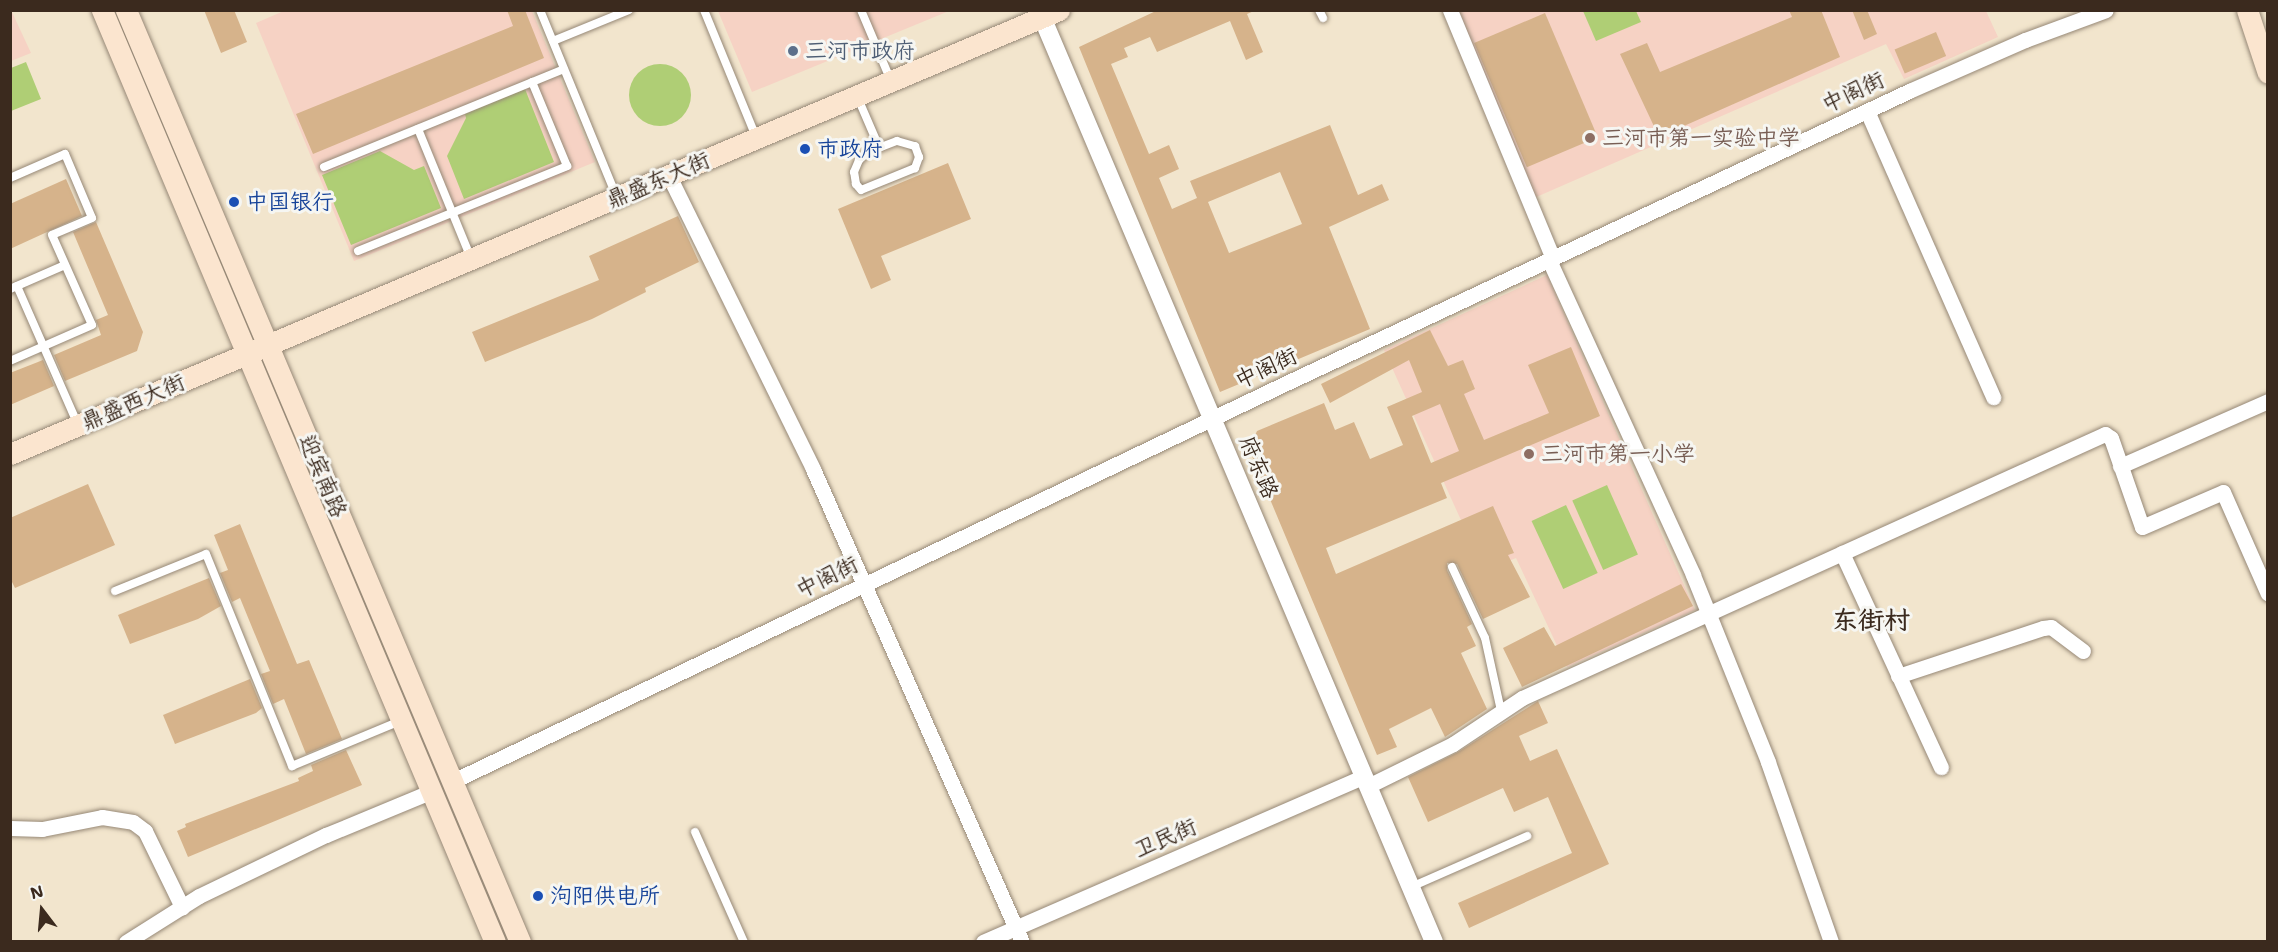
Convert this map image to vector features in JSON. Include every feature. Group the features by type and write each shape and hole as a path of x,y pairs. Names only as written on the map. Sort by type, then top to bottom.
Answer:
{"main road":[{"name":"迎宾南路","path":"102,10 453,782 520,942"},
{"name":"迎宾南路","path":"126,10 402,721 495,942"},
{"path":"2247,10 2268,73"},
{"name":"鼎盛东大街","path":"257,349 891,82 1047,13"},
{"name":"鼎盛西大街","path":"10,453 257,349"}],"street":[{"path":"1450,10 1551,260 1708,614 1768,762 1831,942"},
{"name":"中阁街","path":"453,782 1212,418 1867,111 2025,40 2106,10"},
{"name":"府东路","path":"1047,13 1212,418 1434,942"},
{"path":"1867,111 1993,397"},
{"path":"669,176 813,469 1019,934"},
{"path":"2268,401 2121,466 2142,527 2223,492 2268,594"},
{"name":"卫民街","path":"983,942 1019,934 1453,744 1501,711 1708,614 2105,435 2110,438 2121,466"},
{"path":"1842,553 1941,767"},
{"path":"1898,676 2043,628 2051,627 2083,651"},
{"path":"126,942 182,907 326,835 432,791"},
{"path":"10,828 42,829 102,817 133,822 145,831 182,907"}],"lane":[{"path":"540,10 617,198"},
{"path":"553,42 628,10"},
{"path":"704,10 757,138"},
{"path":"861,10 891,82"},
{"path":"324,167 564,69"},
{"path":"358,251 567,166 532,82"},
{"path":"857,96 879,147"},
{"path":"418,129 472,259"},
{"path":"909,142 918,151 918,164 898,178 861,190 856,184 856,166 868,152 879,147 909,142"},
{"path":"10,178 65,154 92,218 52,235 92,326 10,361"},
{"path":"65,265 14,287 78,425"},
{"path":"115,591 206,554 292,766 402,721"},
{"path":"1452,567 1485,638 1501,711"},
{"path":"696,832 744,942"},
{"path":"1411,887 1527,836"}],"shaded area":[{"path":"286,10 532,11 595,162 354,261 256,23"},
{"path":"10,11 31,53 11,61"},
{"name":"三河市政府","path":"718,11 949,11 752,92"},
{"name":"三河市第一实验中学","path":"1456,11 1986,11 1998,37 1904,79 1886,44 1534,198"},
{"name":"三河市第一小学","path":"1547,275 1695,610 1567,667 1516,558 1484,571 1384,350"}],"green space":[{"path":"1583,11 1636,11 1641,22 1596,41"},
{"path":"26,62 41,99 11,111 11,68"},
{"path":"654,64 666,64 682,73 689,83 691,95 689,107 682,117 666,126 654,126 643,121 634,112 629,101 629,89 634,78 643,69"},
{"path":"525,89 554,162 464,199 447,156 466,118 465,114"},
{"path":"380,151 414,170 424,166 441,208 351,245 322,175"},
{"path":"1607,485 1638,554 1603,570 1572,500"},
{"path":"1566,505 1598,573 1563,589 1532,521"}],"building":[{"path":"204,10 234,10 247,42 221,53"},
{"path":"507,10 525,10 544,58 313,154 296,114 513,26"},
{"path":"1158,10 1256,10 1247,14 1263,52 1246,60 1230,21 1157,52 1150,37 1124,48 1128,57 1111,64 1149,154 1169,145 1179,169 1159,178 1172,209 1197,198 1190,181 1330,125 1358,195 1382,184 1389,200 1329,227 1370,329 1220,392 1079,47","holes":["1280,172 1302,224 1229,253 1208,202"]},
{"path":"1789,10 1821,10 1840,57 1659,137 1620,54 1647,43 1660,72 1792,17"},
{"path":"1852,10 1867,10 1877,34 1864,40"},
{"path":"1545,13 1598,137 1527,167 1474,43"},
{"path":"1936,32 1946,56 1905,74 1895,50"},
{"path":"948,163 971,219 881,256 891,280 871,289 838,209"},
{"path":"66,179 82,216 10,249 10,204"},
{"path":"678,216 699,262 645,288 646,292 592,319 485,362 472,332 599,280 589,256"},
{"path":"96,222 143,332 137,351 65,381 54,355 101,335 96,320 108,315 73,232"},
{"path":"1430,330 1448,366 1463,360 1475,389 1464,394 1484,440 1549,413 1528,365 1571,347 1600,416 1441,483 1447,498 1326,548 1336,574 1493,506 1514,553 1508,555 1530,597 1483,619 1457,564 1447,563 1447,570 1472,624 1467,627 1476,646 1461,653 1487,709 1445,737 1431,708 1389,729 1397,747 1377,755 1249,449 1257,431 1324,403 1335,430 1354,422 1370,459 1403,445 1387,407 1422,392 1409,360 1330,403 1321,384","holes":["1440,404 1459,451 1431,463 1412,416"]},
{"path":"43,360 54,386 10,405 10,373"},
{"path":"88,484 115,545 15,588 10,578 10,518"},
{"path":"240,524 297,664 309,660 342,739 306,754 284,699 273,704 261,674 270,671 240,598 232,602 220,573 228,570 214,535"},
{"path":"209,578 221,606 198,619 130,644 118,615"},
{"path":"1681,584 1693,606 1522,687 1503,648 1544,627 1555,646"},
{"path":"250,679 262,708 256,713 175,744 163,715"},
{"path":"1538,701 1548,723 1519,736 1530,761 1557,749 1609,864 1469,928 1458,903 1572,853 1548,797 1514,812 1503,788 1428,822 1408,777 1458,752"},
{"path":"346,750 362,785 188,857 177,831 186,827 185,824 299,781 298,778 313,771 311,765"}],"place":[{"name":"三河市政府","path":"793,51"},
{"name":"三河市第一实验中学","path":"1590,138"},
{"name":"市政府","path":"805,149"},
{"name":"中国银行","path":"234,202"},
{"name":"三河市第一小学","path":"1529,454"},
{"name":"泃阳供电所","path":"538,896"}],"district":[{"name":"东街村","path":"1871,620"}]}
